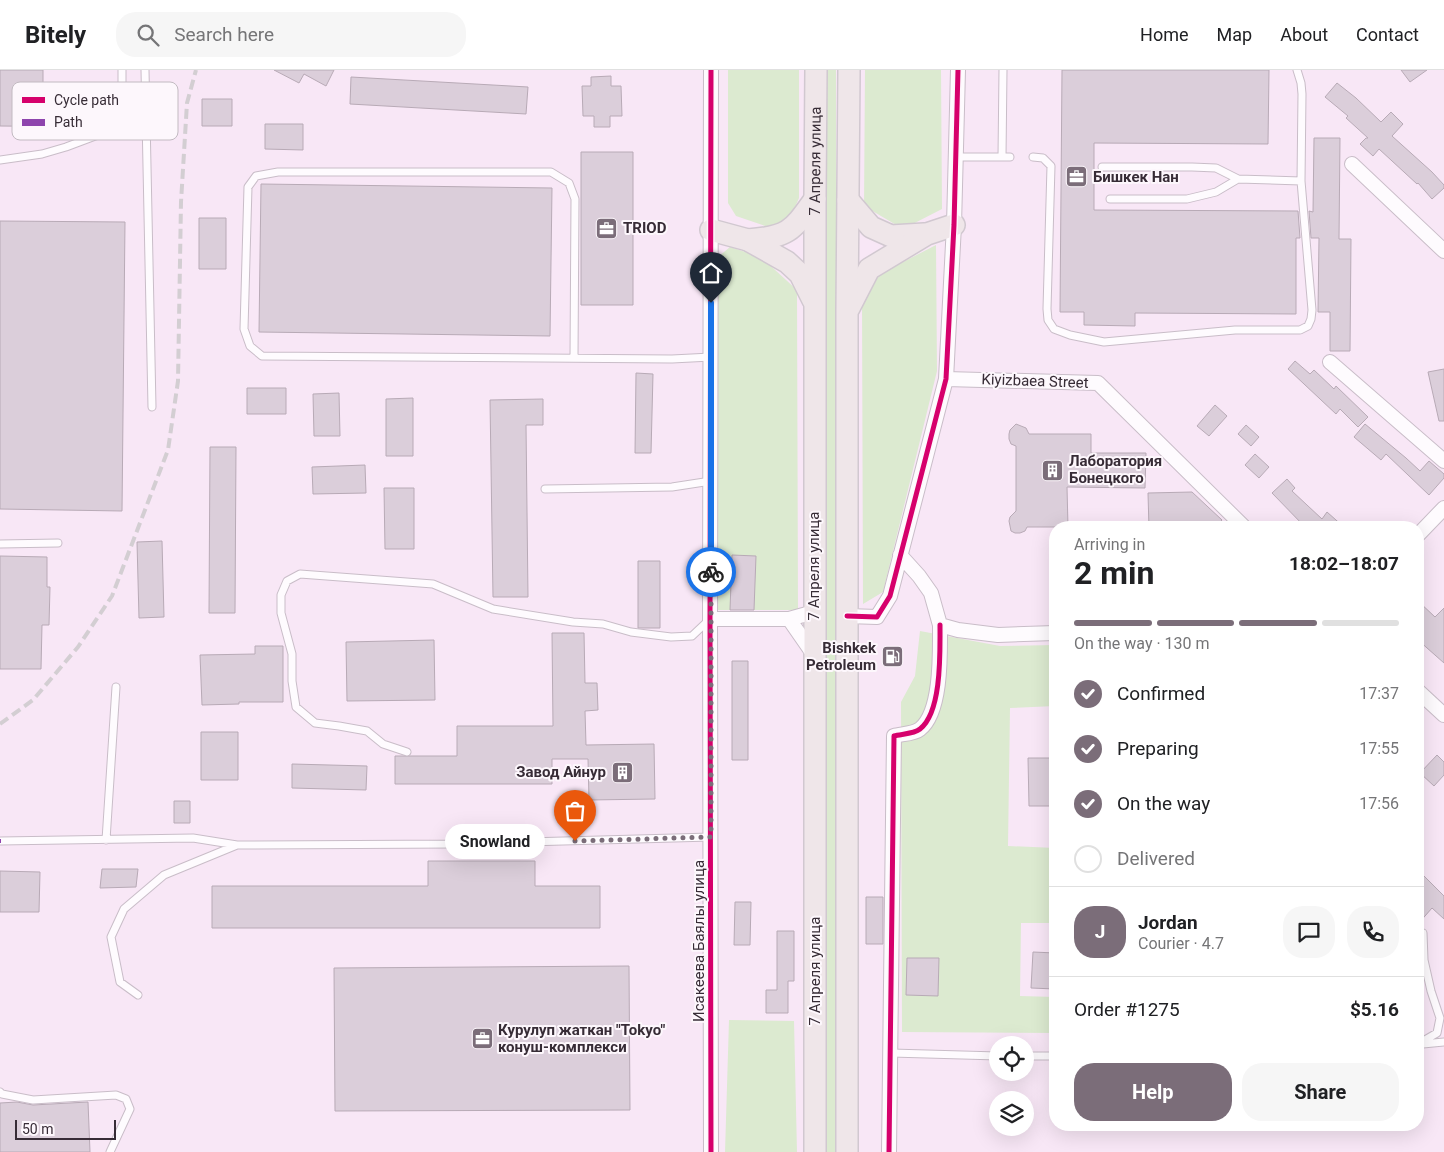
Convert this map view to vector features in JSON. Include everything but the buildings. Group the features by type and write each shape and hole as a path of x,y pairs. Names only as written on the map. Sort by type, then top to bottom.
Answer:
{"main road":[{"name":"7 Апреля улица","path":"815,1152 814,199 816,70"},
{"path":"847,1152 847,311 849,70"},
{"path":"748,240 770,238 785,234 798,223 814,199"},
{"path":"848,200 871,227 891,236 927,234"},
{"path":"847,311 869,269 927,234 954,225"},
{"path":"711,230 748,240 787,262 800,274 815,303"}],"street":[{"name":"Исакеева Баялы улица","path":"711,1152 712,70"},
{"path":"847,616 877,617 890,596 946,379 957,157 958,70"},
{"path":"1352,164 1444,251"},
{"path":"1330,362 1444,462"},
{"name":"Kiyizbaea Street","path":"946,379 1098,383 1238,521"},
{"path":"1424,529 1444,508"},
{"path":"889,1152 894,736 919,730 930,718 937,687 940,625 931,593 900,555"},
{"path":"710,619 790,619 814,612"},
{"path":"790,619 815,656"},
{"path":"940,625 963,631 998,635 1049,634"},
{"path":"1424,697 1444,715"}],"lane":[{"path":"957,157 1006,157 1003,70"},
{"path":"1033,157 1043,158 1051,166 1052,172 1047,309 1048,320 1054,329 1070,335 1104,342 1235,330 1300,330 1308,326 1312,310 1301,181 1302,94 1297,70"},
{"path":"0,160 42,154 85,140"},
{"path":"146,140 152,407"},
{"path":"1102,167 1216,168 1238,179 1301,181"},
{"path":"574,358 575,199 569,183 551,172 278,172 256,176 248,187 244,329 250,346 262,356 672,359 711,357"},
{"path":"1110,199 1187,199 1216,192 1238,179"},
{"path":"545,489 672,486 711,481"},
{"path":"0,544 58,543"},
{"path":"407,752 383,744 366,731 315,723 296,708 292,681 292,654 281,614 281,595 287,581 300,574 433,584 493,609 573,622 603,624 631,632 671,636 692,636 710,619"},
{"path":"106,840 116,687"},
{"path":"0,841 194,838 237,845 458,844 711,837"},
{"path":"138,995 120,982 111,937 124,909 164,875 237,845"},
{"path":"1424,950 1431,991 1440,1018 1437,1033 1424,1041"},
{"path":"1424,1044 1444,1042"},
{"path":"891,1053 989,1056"},
{"path":"1034,1056 1049,1056"},
{"path":"0,1092 33,1100 116,1095 126,1099 130,1109 110,1152"}],"green space":[{"path":"728,70 799,70 799,198 790,219 771,228 736,216 728,203"},
{"path":"824,70 836,70 836,1152 825,1152"},
{"path":"865,70 941,70 942,209 903,229 864,206"},
{"path":"936,245 937,371 883,592 863,604 862,302 870,279"},
{"path":"730,247 761,257 797,290 798,610 717,610 718,257"},
{"path":"920,631 1000,646 1049,645 1049,706 1010,708 1008,846 1049,848 1049,923 1021,923 1020,996 1049,997 1049,1033 902,1032 901,702 915,676"},
{"path":"729,1020 794,1021 797,1152 725,1152"}],"railway":[{"path":"0,724 33,700 78,647 112,596 168,450 178,381 181,202 187,103 196,70"}],"cycle path":[{"path":"711,70 711,1152"},
{"path":"847,616 877,617 890,596 946,379 954,225 958,70"},
{"path":"889,1152 894,736 911,733 920,729 927,721 932,709 938,681 940,625"}],"way so far":[{"path":"575,841 711,837 711,572"}],"place":[{"name":"Бишкек Нан","path":"1077,177"},
{"name":"TRIOD","path":"607,228"},
{"name":"Лаборатория Бонецкого","path":"1053,470"},
{"name":"Bishkek Petroleum","path":"892,657"},
{"name":"Завод Айнур","path":"622,772"},
{"name":"Snowland","path":"575,841"},
{"name":"Курулуп жаткан \"Tokyo\" конуш-комплекси","path":"482,1039"}],"route":[{"path":"711,303 711,572"}]}
